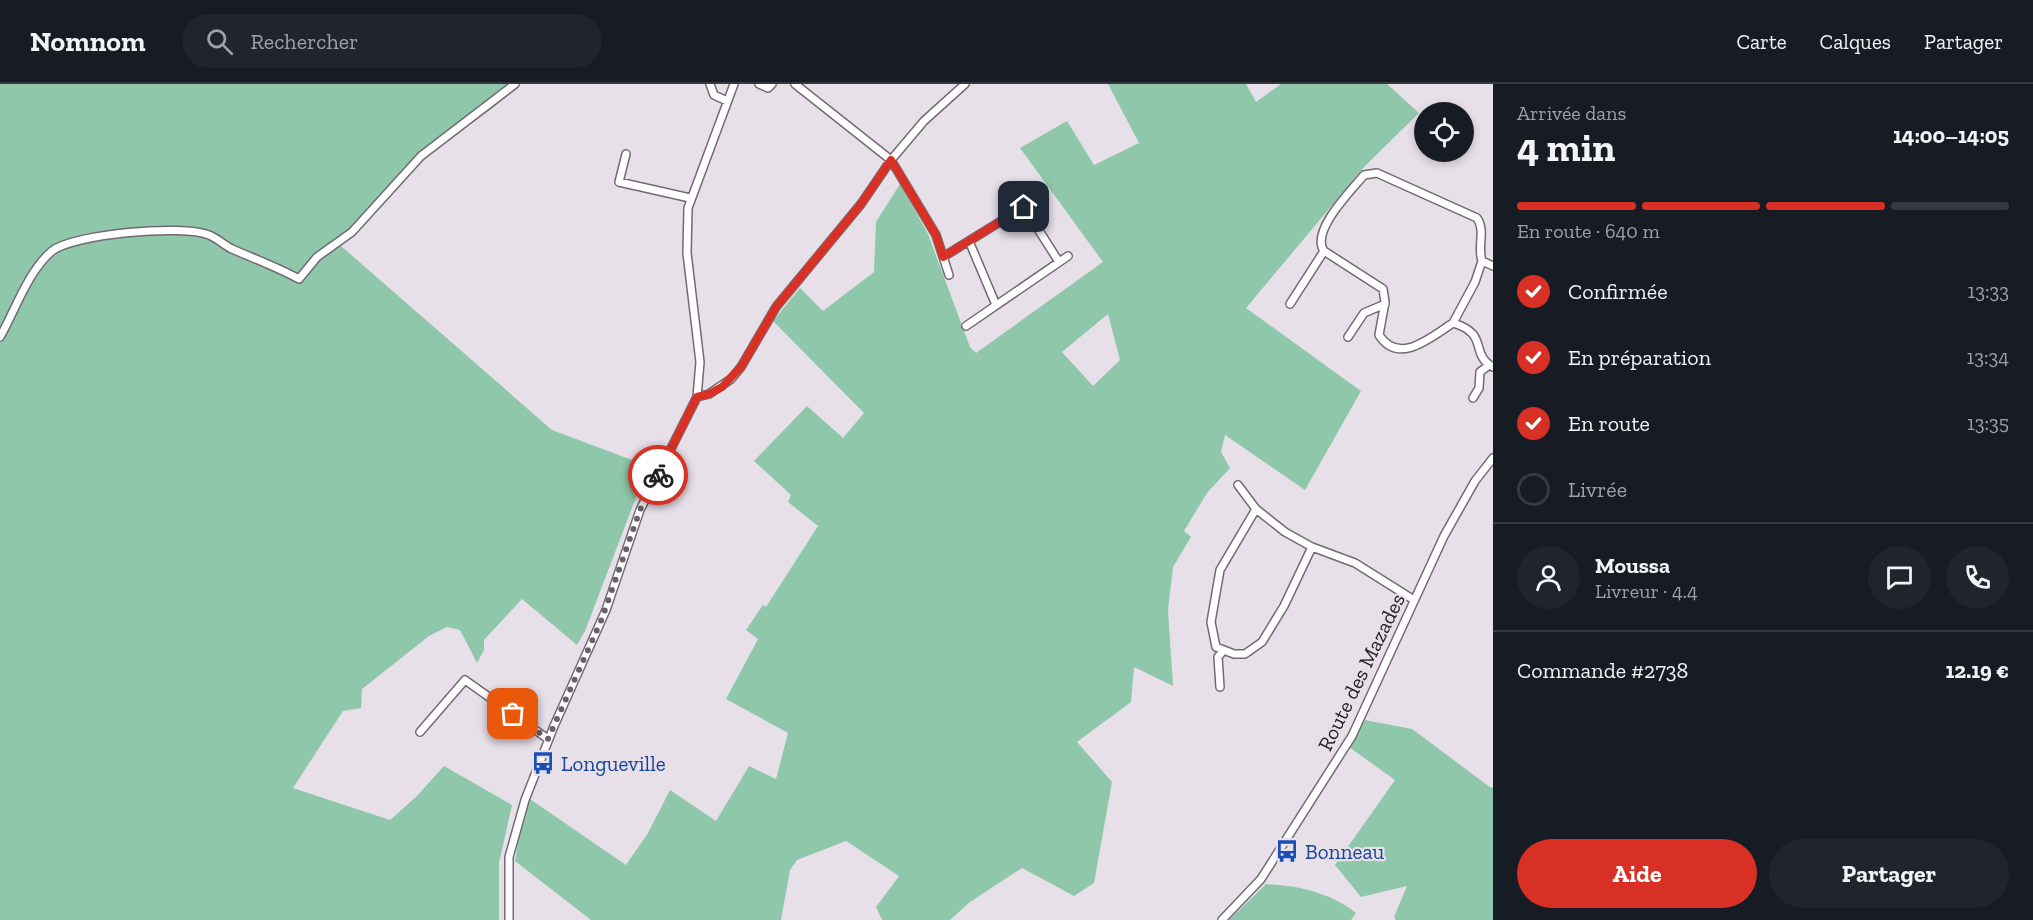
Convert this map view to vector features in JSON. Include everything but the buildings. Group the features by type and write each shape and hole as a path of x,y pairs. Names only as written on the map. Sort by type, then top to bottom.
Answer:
{"street":[{"path":"0,337 20,296 54,250 64,244 118,233 194,231 209,235 299,279 317,257 352,232 421,156 515,84"},
{"path":"710,84 714,95 727,101"},
{"path":"509,920 509,857 512,842 548,739 606,610 640,510 697,397 700,351 687,253 690,198 707,160 734,84"},
{"path":"759,84 768,88 772,84"},
{"path":"795,84 891,160 936,235 949,275"},
{"path":"697,397 722,387 741,367 776,307 861,204 891,160 924,121 965,84"},
{"path":"626,154 619,182 690,198"},
{"path":"1377,173 1477,218 1482,229 1479,252 1482,261 1453,323 1416,347 1405,350 1392,347 1379,335 1385,295 1378,284 1324,250 1321,237 1330,218 1364,175 1377,173"},
{"path":"943,257 1024,207 1059,262"},
{"path":"969,241 996,305"},
{"path":"1290,304 1324,250"},
{"path":"966,326 1068,256"},
{"path":"1482,261 1493,266"},
{"path":"1348,337 1364,313 1384,304"},
{"path":"1453,323 1473,332 1478,340 1480,355 1491,366 1480,372 1479,388 1473,398"},
{"name":"Route des Mazades","path":"1222,920 1261,879 1352,736 1444,536 1474,481 1493,458"},
{"path":"1238,485 1257,509 1285,532 1312,547 1354,562 1414,600"},
{"path":"1257,509 1220,570 1211,622 1212,639 1216,647 1222,651 1245,654 1262,642 1284,606 1312,547"},
{"path":"1220,687 1218,657 1222,651"},
{"path":"420,732 465,680 548,739"}],"green space":[{"path":"0,84 519,84 494,107 428,154 341,246 552,430 648,466 585,631 577,645 522,599 484,640 484,650 477,663 460,630 447,627 429,636 362,689 361,708 343,711 293,788 390,820 416,797 444,766 512,805 499,863 499,920 0,920"},
{"path":"1108,84 1246,84 1256,102 1281,84 1387,84 1414,108 1414,118 1365,166 1246,308 1361,391 1305,490 1225,435 1221,452 1230,468 1207,493 1184,531 1191,537 1173,567 1168,610 1173,686 1134,667 1131,702 1077,742 1112,782 1094,883 1074,896 1022,868 970,902 950,920 882,920 876,907 899,876 846,841 797,860 790,870 781,920 591,920 515,861 520,828 530,799 626,865 648,833 670,790 716,821 749,766 776,779 788,733 726,699 758,639 746,630 763,605 766,607 818,526 788,502 791,495 754,461 807,406 843,438 864,413 773,321 800,288 823,311 874,272 876,222 900,184 928,234 970,347 976,353 1103,262 1020,148 1067,121 1094,165 1139,143","holes":["1108,314 1120,360 1093,386 1062,352"]},
{"path":"1365,720 1412,729 1491,788 1493,787 1493,920 1396,920 1394,917 1407,886 1361,897 1335,865 1395,780 1349,747"},
{"path":"1266,884 1313,891 1335,900 1356,913 1351,920 1229,920"}],"way so far":[{"path":"513,714 548,739 606,610 640,510 658,475"}],"place":[{"name":"Longueville","path":"543,763"},
{"name":"Bonneau","path":"1287,851"}],"route":[{"path":"658,475 697,397 722,387 741,367 776,307 861,204 891,160 936,235 943,257 1024,207"}]}
